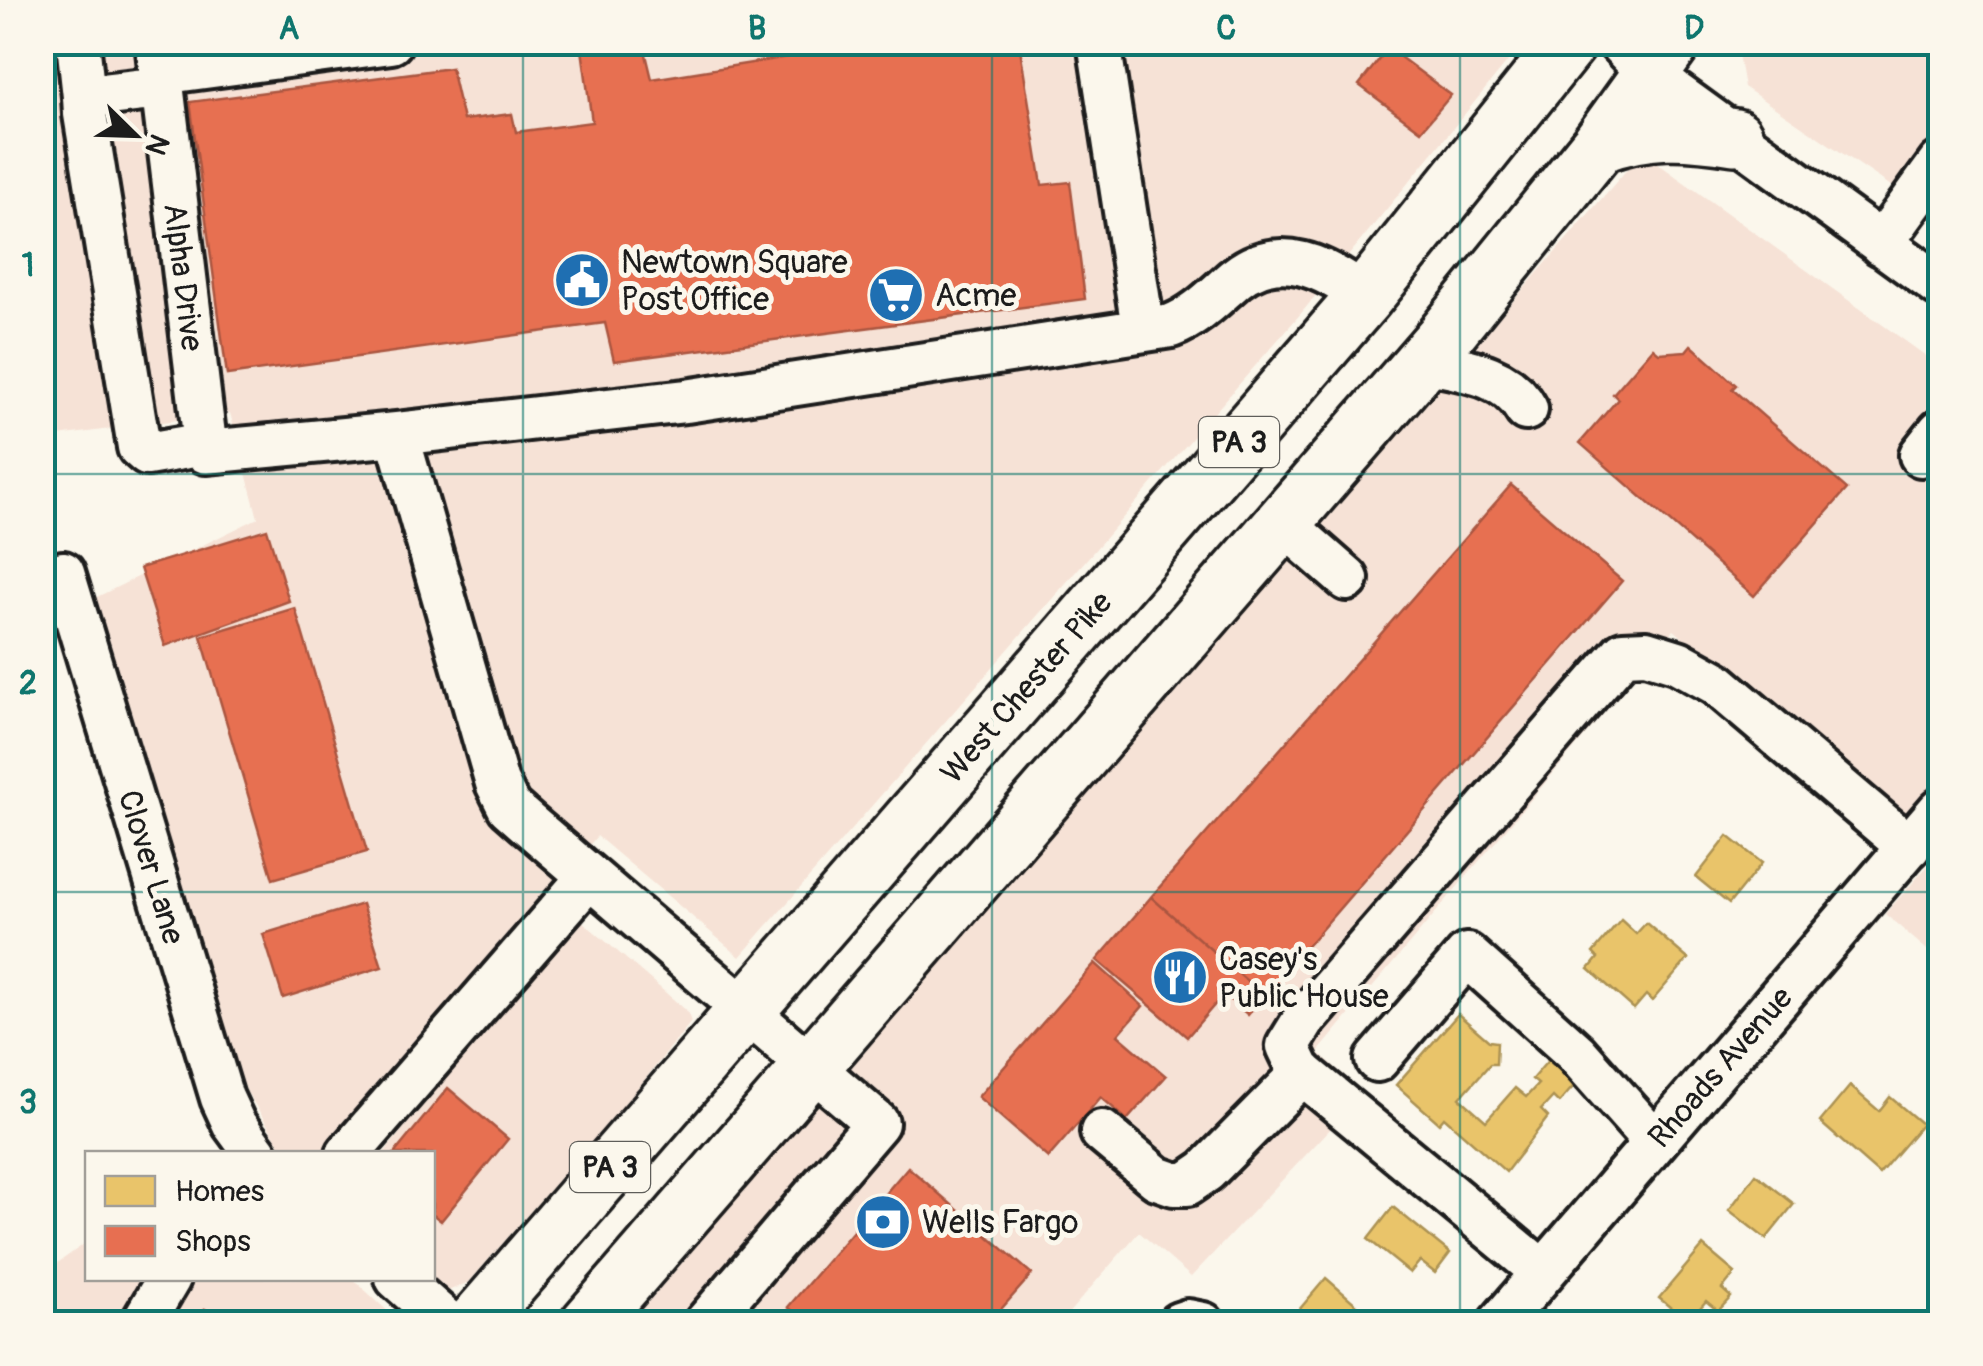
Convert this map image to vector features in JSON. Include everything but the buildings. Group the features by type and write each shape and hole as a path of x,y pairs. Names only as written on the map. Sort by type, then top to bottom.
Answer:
{"highway":[{"name":"West Chester Pike","path":"474,1324 1365,296 1569,42"},
{"name":"PA 3","path":"588,1324 1422,362 1599,145 1648,54"},
{"path":"1599,145 1660,130 1697,130 1735,138"}],"street":[{"path":"78,42 139,447 147,454 397,434 686,400 1171,326 1187,320 1258,265 1279,261 1322,268 1365,296"},
{"path":"84,97 159,68 391,42"},
{"path":"1099,42 1143,328"},
{"path":"1648,54 1735,138 1940,286"},
{"name":"Alpha Drive","path":"159,68 206,448"},
{"path":"1881,244 1940,162"},
{"path":"1422,362 1500,382 1518,394 1526,410"},
{"path":"397,434 500,792 516,813 877,1123 706,1324"},
{"path":"1283,523 1348,579"},
{"name":"Clover Lane","path":"63,573 222,1098 253,1151"},
{"path":"1543,1272 1304,1073 1288,1046 1304,1020 1623,653 1646,652 1678,662 1716,683 1909,848"},
{"name":"Rhoads Avenue","path":"1499,1324 1940,810"},
{"path":"351,1151 589,876"},
{"path":"1377,1060 1466,955 1576,1053 1655,1142"},
{"path":"1102,1132 1157,1178 1186,1184 1206,1171 1304,1073"},
{"path":"142,1324 167,1281"},
{"path":"400,1281 448,1324"},
{"path":"1179,1324 1188,1320 1204,1324"}],"shaded area":[{"path":"42,43 1523,43 1303,311 740,957 597,836 331,1150 284,1151 247,1092 52,619 258,518 230,413 43,438"},
{"path":"1736,43 1940,43 1940,219 1744,87"},
{"path":"1642,152 1940,366 1940,774 1900,820 1674,630 1318,1052 1364,1093 1191,1277 1139,1232 1060,1323 629,1324"},
{"path":"1940,852 1940,961 1885,914"},
{"path":"575,915 687,1011 691,1022 469,1282 448,1291 435,1281 435,1151 385,1151"},
{"path":"85,1243 85,1281 355,1281 396,1323 44,1323 42,1274"}],"place":[{"name":"Newtown Square Post Office","path":"582,280"},
{"name":"Acme","path":"896,295"},
{"name":"Casey's Public House","path":"1180,977"},
{"name":"Wells Fargo","path":"883,1222"}]}
